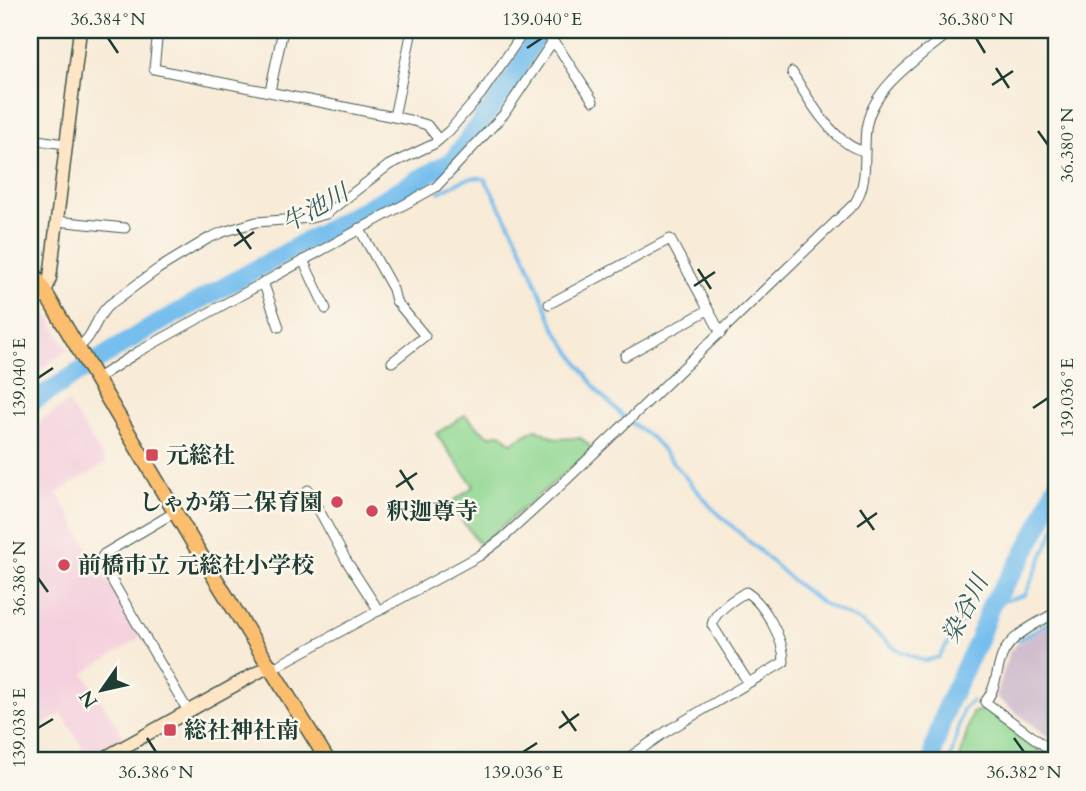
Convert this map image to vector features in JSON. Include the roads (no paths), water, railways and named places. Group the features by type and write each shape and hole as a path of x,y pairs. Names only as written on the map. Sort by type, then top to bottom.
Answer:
{"main road":[{"path":"30,267 175,512 328,761"}],"street":[{"path":"30,306 41,299 50,278 80,30"},
{"path":"158,30 154,69 427,125 439,140"},
{"path":"270,91 283,30"},
{"path":"394,117 412,30"},
{"path":"79,351 109,304 158,269 209,238 256,222 319,217 389,165 439,140 494,78 525,30"},
{"path":"543,30 593,101"},
{"path":"99,761 271,665 276,666 479,556 503,538 855,203 864,180 866,129 870,112 881,92 953,30"},
{"path":"95,377 436,187 504,114 552,40"},
{"path":"792,72 827,125 856,149 866,151"},
{"path":"30,139 65,144"},
{"path":"57,221 125,228"},
{"path":"359,228 393,289 396,301 425,336 392,362"},
{"path":"549,304 670,239 720,333"},
{"path":"303,260 326,309"},
{"path":"263,282 279,327"},
{"path":"625,356 708,310"},
{"path":"308,491 346,560 379,611"},
{"path":"175,512 104,554 100,561 188,711"},
{"path":"624,761 645,745 784,662 781,640 775,628 752,596 746,592 716,614 712,625 748,682"},
{"path":"1056,612 1011,642 1002,656 991,694 985,702 1056,754"}],"waterway":[{"name":"牛池川","path":"30,403 141,333 453,160 514,77 533,42 543,30"},
{"path":"439,192 468,179 485,179 519,241 555,329 599,393 654,440 711,507 794,582 822,603 861,622 896,649 924,661 939,657 969,611"},
{"name":"染谷川","path":"933,761 934,748 947,705 978,641 991,605 1022,558 1056,485"},
{"path":"991,605 1025,595 1056,526"},
{"path":"1019,640 1056,618"},
{"path":"950,761 963,709 972,701"},
{"path":"599,761 606,757 612,761"}],"place":[{"name":"元総社","path":"152,455"},
{"name":"しゃか第二保育園","path":"337,502"},
{"name":"釈迦尊寺","path":"372,511"},
{"name":"前橋市立 元総社小学校","path":"64,565"},
{"name":"総社神社南","path":"170,730"}]}
